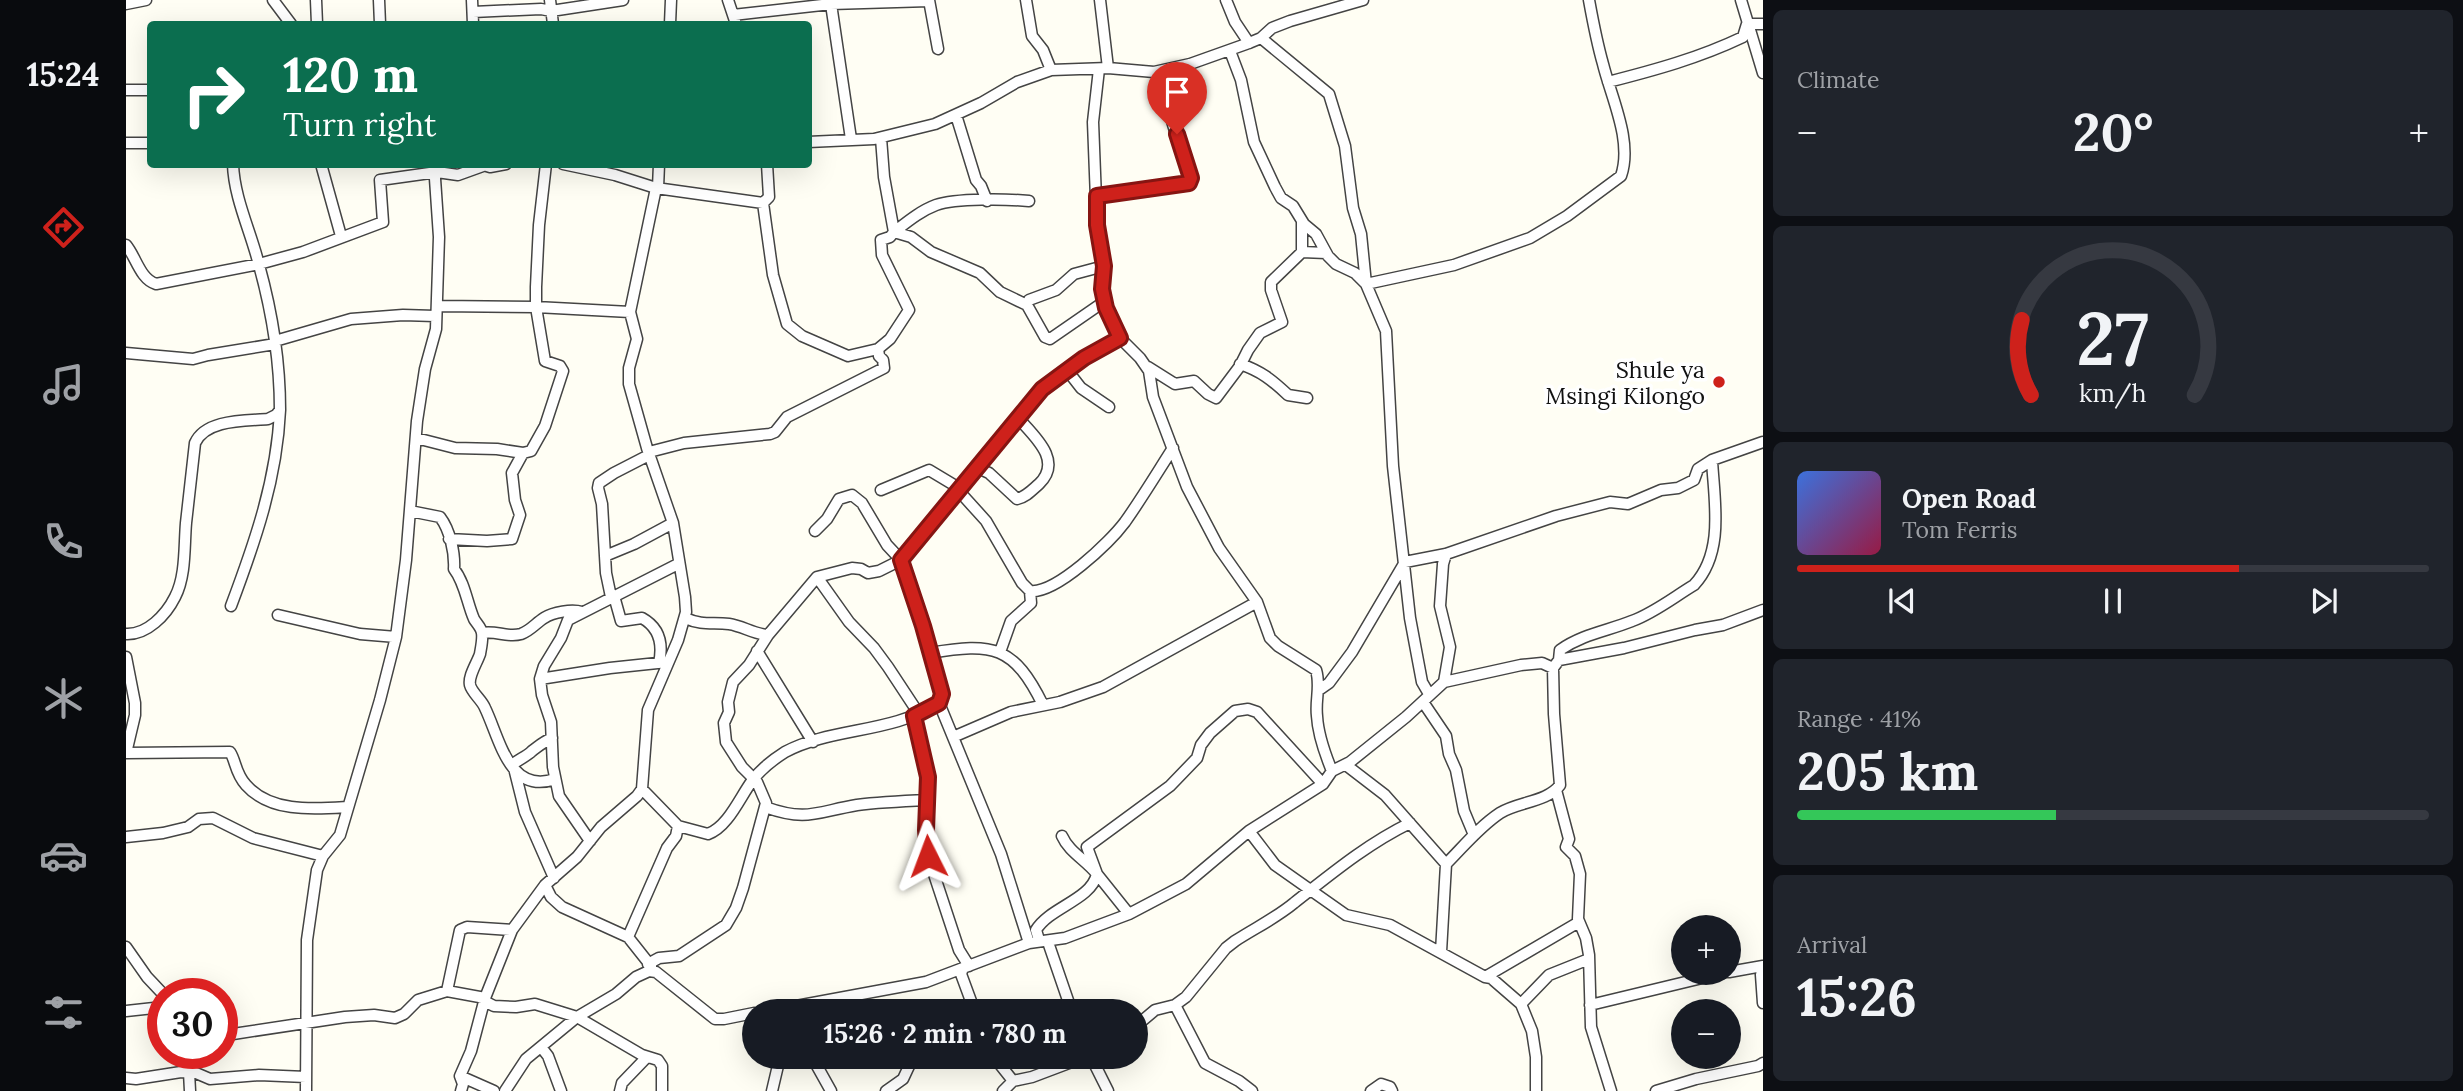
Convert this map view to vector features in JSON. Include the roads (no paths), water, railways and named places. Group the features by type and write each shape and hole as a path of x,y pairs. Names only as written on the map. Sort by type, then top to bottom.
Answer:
{"street":[{"path":"126,4 146,0"},
{"path":"273,0 289,21"},
{"path":"316,0 317,21"},
{"path":"379,0 380,21"},
{"path":"472,0 473,21"},
{"path":"473,12 541,9 623,0"},
{"path":"670,21 671,0"},
{"path":"729,0 735,20 831,4 929,0 938,49"},
{"path":"1026,0 1032,36 1043,50 1052,70"},
{"path":"1100,0 1103,68 1093,122 1097,225 1104,266 1102,289 1120,338 1147,366 1175,384 1194,381 1213,398 1218,396 1260,333 1282,322 1270,282 1302,252 1326,253"},
{"path":"1226,0 1235,22 1249,43"},
{"path":"812,142 881,138 935,124 1017,82 1052,70 1103,68 1159,71 1232,50 1261,38 1272,28 1334,5 1363,0"},
{"path":"1366,284 1454,265 1530,238 1567,216 1618,179 1623,171 1623,140 1589,0"},
{"path":"1741,0 1763,74"},
{"path":"831,4 851,139"},
{"path":"1235,22 1232,50 1257,151 1279,194 1293,206 1302,221 1316,234 1326,253 1336,264 1355,273 1366,284"},
{"path":"1608,82 1668,67 1724,46 1743,37 1747,24"},
{"path":"1747,24 1763,24"},
{"path":"1261,38 1329,94 1345,146 1353,208 1361,234 1366,284 1386,331 1393,466 1413,643 1426,698 1446,736 1464,811 1474,835"},
{"path":"1097,196 1182,186 1190,181 1159,71"},
{"path":"126,90 147,90"},
{"path":"956,115 976,180 987,201"},
{"path":"881,138 884,177 894,232"},
{"path":"126,143 147,144"},
{"path":"231,606 250,559 265,510 274,472 280,410 280,370 275,342 259,264 240,200 234,168"},
{"path":"322,168 341,236"},
{"path":"126,245 136,257 144,276 156,284 259,264 303,252 383,222 380,180 435,168 458,175 475,168"},
{"path":"306,1091 307,940 317,870 323,856 337,841 396,637 416,438 425,369 436,329 439,237 435,168"},
{"path":"416,438 455,448 523,453 531,451 545,426 563,371 560,366 545,361 536,307 539,225 546,168"},
{"path":"581,168 657,188 763,203"},
{"path":"461,1091 463,1084 460,1076 471,1051 484,999 512,930 545,885 642,789 648,710 663,663 685,618 685,597 673,523 629,384 629,368 637,339 631,312 657,188 659,168"},
{"path":"763,203 769,197 767,168"},
{"path":"763,203 773,275 787,324 802,336 848,356 878,349 890,339 909,310 882,255 881,240 890,237 922,211 938,204 1001,198 1029,201"},
{"path":"1302,221 1302,252"},
{"path":"894,232 906,234 931,252 980,273 1000,292 1027,304 1045,337 1050,339 1105,301"},
{"path":"1027,304 1029,300 1056,290 1070,276 1104,266"},
{"path":"126,354 193,359 275,342 351,319 436,311 536,307 631,312"},
{"path":"505,1091 526,1059 577,1017 616,995 659,958 679,956 729,920 743,888 765,807 763,794 754,779 742,767 726,742 724,723 729,712 728,702 733,682 749,665 768,635 817,577 852,568 869,573 879,571 901,560 1042,389 1084,358 1120,338"},
{"path":"663,663 658,634 642,618 622,622 612,597 605,556 599,483 649,453 684,443 775,432 787,417 884,368 878,349"},
{"path":"1240,364 1260,371 1288,395 1307,398"},
{"path":"1147,366 1151,375 1153,397 1191,497 1219,548 1257,602 1270,638 1278,646 1313,667 1317,674 1317,719 1323,750 1332,771"},
{"path":"1067,370 1082,388 1109,407"},
{"path":"126,634 140,633 148,629 175,597 183,569 197,438 212,427 268,419 280,410"},
{"path":"976,467 989,474 1017,499 1024,498 1042,481 1048,471 1046,453 1019,419"},
{"path":"1319,690 1329,683 1352,652 1405,562 1446,554 1556,516 1610,502 1628,504 1661,490 1678,488 1694,480 1698,468 1712,460 1763,442"},
{"path":"1030,591 1040,591 1075,570 1117,531 1173,448"},
{"path":"449,539 512,539 520,514 515,500 512,473 523,453"},
{"path":"1441,952 1446,864 1500,813 1556,790 1560,782 1554,714 1556,664 1560,650 1597,632 1646,615 1694,585 1700,578 1714,542 1712,460"},
{"path":"881,490 929,470 958,489 986,521 1022,583 1030,591 1031,603 1011,621 1000,652"},
{"path":"815,531 827,519 839,499 852,495 862,503 887,545 901,560 942,694 939,703 1034,942"},
{"path":"410,511 442,519 456,553 454,569 460,577 464,594 482,633 480,654 470,685 486,710 495,735 513,767 525,812 554,878"},
{"path":"605,556 673,523"},
{"path":"1444,682 1450,647 1440,606 1446,554"},
{"path":"590,841 563,805 555,779 551,722 540,679 544,666 561,638 568,620 678,564"},
{"path":"817,577 849,622 888,667 916,715 926,760 928,856 966,967"},
{"path":"953,737 1004,714 1088,693 1112,683 1257,602"},
{"path":"482,633 491,631 513,636 525,633 551,614 575,610 584,612"},
{"path":"836,999 926,982 1034,942 1088,931 1129,914 1186,884 1249,831 1323,784 1332,771 1346,765 1444,682 1521,665 1556,664 1695,629 1723,625 1763,610"},
{"path":"278,615 359,634 396,637"},
{"path":"685,618 707,625 730,624 768,635"},
{"path":"930,653 964,647 1010,656 1032,683 1043,705"},
{"path":"757,651 813,742"},
{"path":"126,657 135,715 126,753 230,752 237,772 256,794 301,810 348,807"},
{"path":"540,679 663,663"},
{"path":"642,789 678,826 700,833 713,832 754,779 784,753 813,742 902,721 939,703"},
{"path":"1034,942 1036,930 1049,914 1068,905 1095,883 1097,874 1087,850 1088,845 1170,786 1197,758 1201,745 1210,733 1235,711 1248,709 1257,712 1323,784"},
{"path":"513,767 521,757 552,738"},
{"path":"1346,765 1385,795 1446,864"},
{"path":"513,767 530,781 539,783 555,779"},
{"path":"1556,790 1569,839 1566,848 1575,856 1580,874 1579,922 1586,938 1594,1038 1611,1091"},
{"path":"765,807 789,815 807,816 857,805 928,800"},
{"path":"126,837 163,834 188,827 199,820 213,818 253,838 323,856"},
{"path":"1148,1015 1154,1010 1175,1005 1194,988 1226,948 1296,902 1308,890 1375,841 1410,823"},
{"path":"628,937 667,848 676,836 678,826"},
{"path":"1249,831 1275,865 1346,915 1390,925 1491,978 1521,1004 1532,1031 1536,1057 1536,1091"},
{"path":"1062,836 1066,845 1088,863 1129,914"},
{"path":"545,885 551,897 562,907 628,937 648,967 715,1019 742,1015"},
{"path":"1485,977 1579,922"},
{"path":"447,991 460,930 470,927 512,930"},
{"path":"1051,940 1049,945 1068,999"},
{"path":"126,947 148,978"},
{"path":"1521,1004 1549,975 1588,959"},
{"path":"1741,970 1763,966 1763,1003"},
{"path":"966,967 961,974 969,999"},
{"path":"1590,1005 1673,985"},
{"path":"238,1033 363,1016 397,1017 418,1000 447,991 484,999 494,1006 535,1004 577,1017 647,1057 658,1060 662,1066 662,1091"},
{"path":"1175,1005 1205,1063 1252,1091"},
{"path":"126,1011 147,1009"},
{"path":"541,1047 548,1056 561,1091"},
{"path":"620,1091 622,1083 647,1057"},
{"path":"1656,1091 1698,1084 1763,1063"},
{"path":"190,1069 190,1091"},
{"path":"772,1091 777,1069"},
{"path":"819,1069 831,1091"},
{"path":"886,1091 903,1079 907,1069"},
{"path":"1004,1069 1013,1081"},
{"path":"1003,1091 1013,1081 1054,1069"},
{"path":"1095,1069 1108,1091"},
{"path":"126,1078 181,1072 190,1072 210,1079 259,1075 306,1077"},
{"path":"460,1076 494,1091"},
{"path":"210,1079 215,1091"},
{"path":"1371,1091 1381,1084 1390,1087 1392,1091"}],"place":[{"name":"Shule ya Msingi Kilongo","path":"1719,382"}]}
